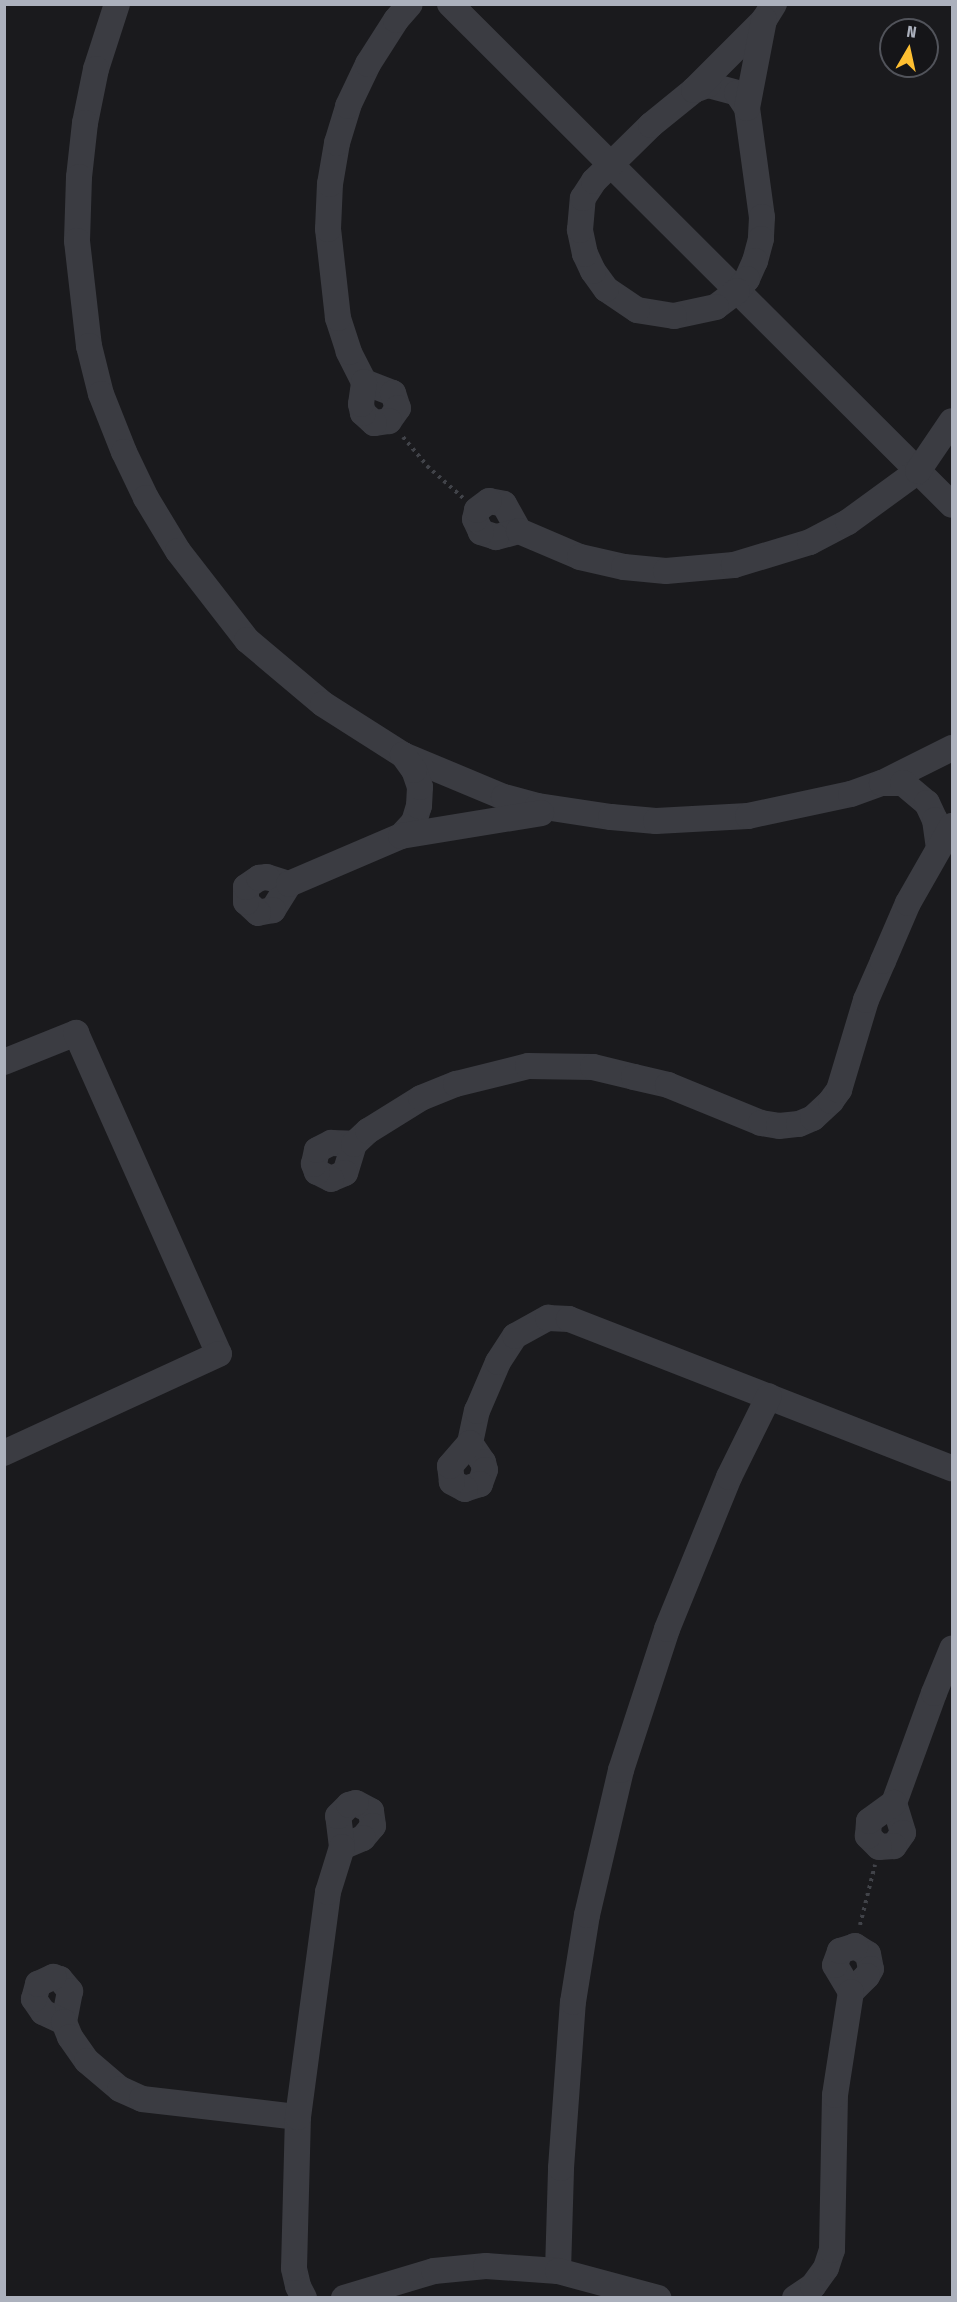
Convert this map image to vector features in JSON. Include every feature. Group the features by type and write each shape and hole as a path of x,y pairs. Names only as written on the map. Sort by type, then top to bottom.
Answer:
{"street":[{"path":"117,4 85,123 79,188 77,241 89,346 101,394 124,452 173,543 247,640 323,704 403,755 504,797 572,811 656,821 748,816 851,794 882,783 952,748"},
{"path":"390,421 398,408 393,393 364,382 349,352 338,318 328,229 330,184 337,143 348,106 368,64 396,20 410,4"},
{"path":"450,4 952,505"},
{"path":"769,12 747,108 762,217 761,240 747,279 737,291 716,307 674,316 637,310 606,289 585,254 580,214 583,198 594,181 610,164 694,90 769,12"},
{"path":"694,90 708,86 724,88 737,93 747,108"},
{"path":"477,510 476,526 488,536 519,531 580,557 624,567 666,571 734,565 810,542 848,522 918,471 952,421"},
{"path":"401,836 414,822 419,806 420,787 414,770 403,755"},
{"path":"354,1144 368,1131 422,1098 456,1084 528,1066 593,1067 668,1085 761,1123 799,1124 813,1118 839,1090 866,1000 908,903 946,836 927,803 903,783 882,783"},
{"path":"289,884 401,836 495,818 572,811"},
{"path":"4,1062 76,1032 219,1354 4,1453"},
{"path":"470,1443 477,1411 498,1362 515,1336 530,1325 548,1318 569,1319 592,1326 952,1468"},
{"path":"558,2271 561,2168 573,2002 588,1915 621,1770 668,1629 729,1477 769,1396"},
{"path":"879,1847 894,1846 903,1833 894,1803 952,1649"},
{"path":"304,2298 298,2286 294,2268 298,2117 328,1892 342,1847"},
{"path":"795,2298 813,2286 820,2277 826,2268 832,2250 835,2095 851,1992 835,1965 840,1951 855,1946"},
{"path":"64,2022 70,2037 87,2061 120,2089 142,2099 298,2117"},
{"path":"344,2298 435,2271 486,2266 558,2271 658,2298"}],"path":[{"path":"390,421 427,466 477,510"},
{"path":"855,1946 879,1847"}]}
